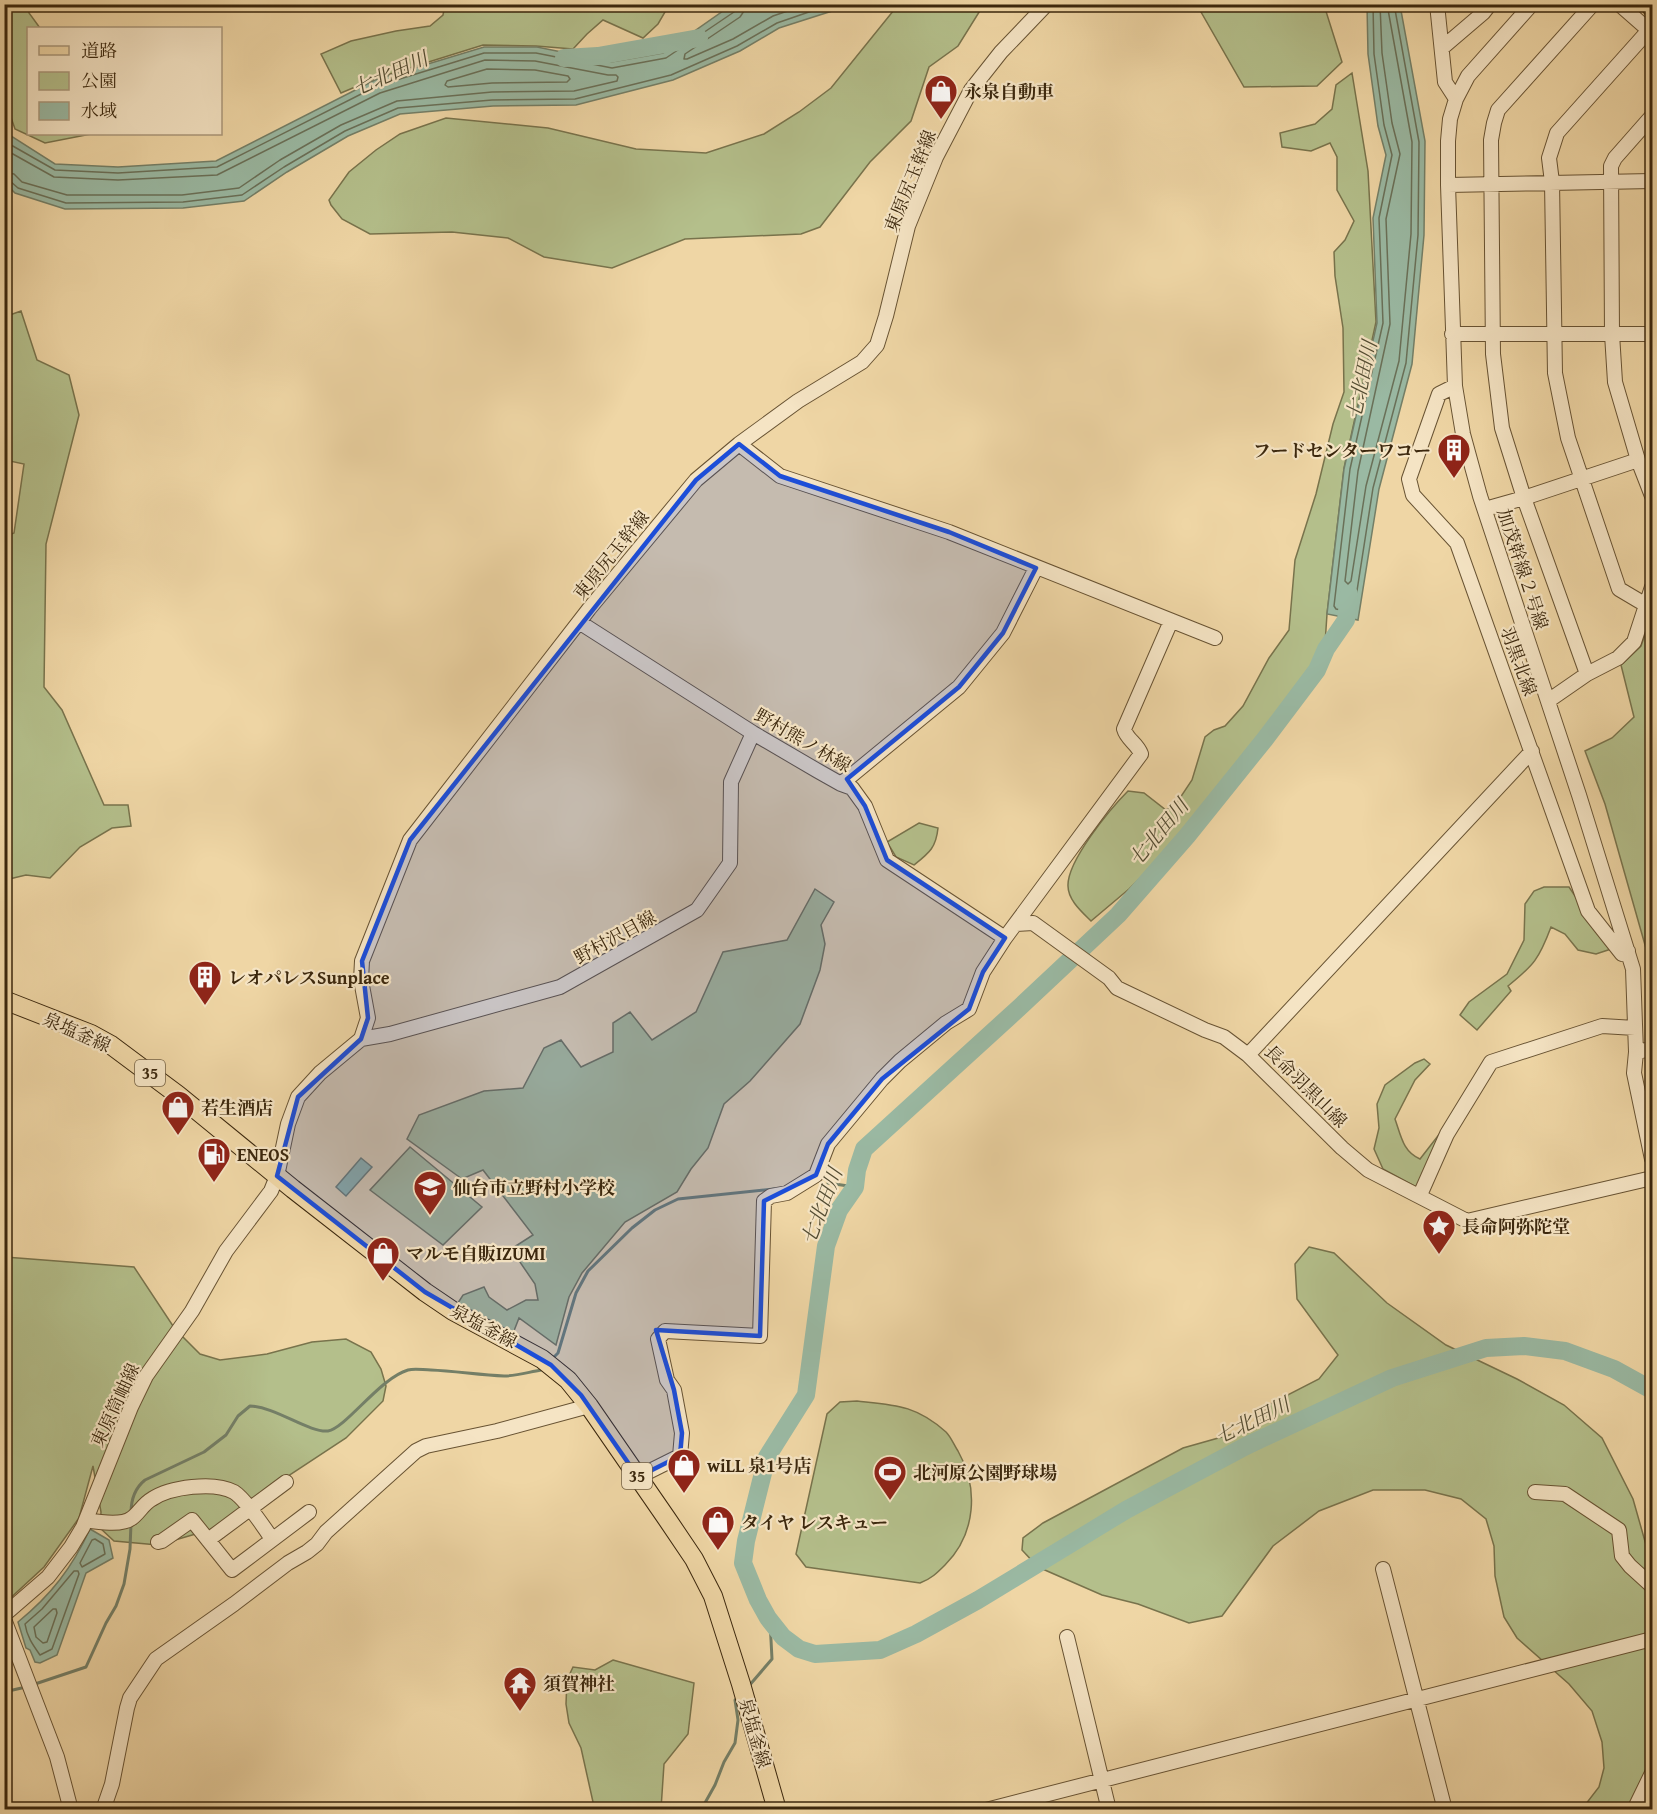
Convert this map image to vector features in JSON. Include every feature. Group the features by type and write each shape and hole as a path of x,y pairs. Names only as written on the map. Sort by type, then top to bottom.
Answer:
{"main road":[{"path":"1649,4 1653,8"},
{"name":"泉塩釜線","path":"4,1000 91,1034 111,1045 187,1102 277,1176 434,1298 453,1311 546,1362 568,1380 589,1406 694,1559 713,1596 777,1809"}],"street":[{"name":"東原尻玉幹線","path":"361,1039 368,1018 361,980 362,961 410,840 579,622 696,480 739,444 798,401 862,362 877,345 908,226 936,157 971,90 1000,52 1047,4"},
{"path":"1437,4 1445,82 1456,99"},
{"name":"加茂幹線２号線","path":"1532,4 1468,76 1456,99 1450,119 1448,185 1455,386 1463,434 1485,509 1633,969 1634,1073 1653,1159"},
{"path":"1587,674 1524,498 1502,428 1493,354 1491,140 1498,110 1593,4"},
{"path":"1619,4 1651,31 1557,133 1549,158 1552,182 1554,373 1560,405 1581,478 1619,589 1646,605"},
{"path":"1442,48 1482,7"},
{"path":"1653,116 1615,158 1611,166 1612,334 1615,382 1638,460 1653,496"},
{"path":"1448,185 1653,182"},
{"path":"1452,334 1653,334"},
{"name":"羽黒北線","path":"1455,386 1440,394 1409,479 1413,495 1457,543 1588,911 1622,954 1628,951"},
{"path":"739,444 780,476 949,532 1215,638"},
{"path":"1485,509 1638,460"},
{"path":"841,784 959,687 1003,633 1036,568"},
{"path":"1548,701 1587,674 1618,658 1634,642 1653,587"},
{"path":"638,1477 680,1456 682,1432 674,1390 667,1380 658,1339 665,1331 760,1336 764,1202 771,1196 787,1192 816,1175 828,1144 882,1079 946,1023 969,1009 983,972 1005,939 1141,754 1139,748 1126,737 1124,729 1171,621"},
{"name":"野村熊ノ林線","path":"579,622 753,733 841,784 852,788 865,806 887,860 1005,939"},
{"name":"野村沢目線","path":"361,1039 390,1034 560,987 697,910 730,863 731,782 753,733"},
{"name":"長命羽黒山線","path":"1532,751 1248,1055 1342,1148 1368,1170 1467,1221 1653,1178"},
{"path":"1016,924 1033,923 1106,976 1117,988 1224,1037 1248,1055"},
{"path":"1420,1195 1447,1134 1491,1062 1602,1026 1635,1028"},
{"path":"277,1176 288,1124 298,1097 320,1073 361,1039"},
{"path":"1635,1052 1653,1049"},
{"name":"東原筒岫線","path":"4,1617 48,1576 71,1547 86,1520 131,1407 146,1376 192,1311 226,1251 271,1191 277,1176"},
{"path":"103,1809 112,1784 126,1708 130,1698 156,1659 317,1544 345,1514 416,1451 426,1446 497,1431 589,1406"},
{"path":"208,1540 286,1482"},
{"path":"86,1520 105,1524 128,1520 154,1497 170,1490 192,1486 222,1488 234,1492 272,1539"},
{"path":"1535,1492 1565,1494 1619,1530 1622,1556 1653,1586"},
{"path":"158,1542 192,1520 232,1570 309,1512"},
{"path":"1383,1569 1446,1809"},
{"path":"4,1617 57,1757 71,1809"},
{"path":"1067,1637 1108,1809"},
{"path":"986,1809 1653,1639"},
{"path":"1634,1809 1653,1773"}],"highlighted area":[{"path":"739,444 780,476 949,532 1036,568 1003,633 959,687 847,779 865,806 887,860 1005,938 983,972 969,1009 882,1079 828,1144 816,1175 764,1201 760,1336 656,1330 674,1390 682,1433 680,1456 638,1477 581,1395 551,1365 425,1292 277,1176 298,1097 361,1039 368,1018 362,961 410,840 696,480"}],"green space":[{"path":"5,4 27,5 29,13 39,27 27,27 27,135 15,129 5,100"},
{"path":"445,4 691,5 683,8 669,5 658,24 643,38 603,20 573,49 483,45 374,79 341,93 321,54 351,41 430,26 443,15"},
{"path":"898,5 1016,5 1016,7 981,9 958,46 929,67 911,121 870,162 820,227 801,234 685,239 612,268 544,257 508,238 452,232 370,234 342,219 329,200 349,172 376,150 400,134 446,118 548,128 636,149 706,153 764,134 831,88"},
{"path":"1197,5 1324,5 1342,62 1317,86 1244,87"},
{"path":"1352,73 1368,171 1376,322 1344,468 1325,644 1308,674 1185,834 1129,889 1091,921 1073,901 1068,886 1074,863 1091,836 1128,791 1144,793 1166,810 1176,804 1192,780 1205,737 1225,726 1243,706 1269,658 1289,630 1295,560 1344,392 1343,328 1335,276 1334,252 1345,240 1354,221 1337,190 1337,157 1330,143 1311,151 1282,147 1280,133 1315,124 1332,109 1336,85"},
{"path":"28,135 86,135 45,143"},
{"path":"21,311 37,360 69,375 79,415 46,544 44,687 62,710 104,805 128,805 131,826 112,828 80,847 50,878 26,875 5,880 4,537 14,533 24,464 5,460 4,317"},
{"path":"1652,614 1652,961 1649,959 1605,804 1585,751 1612,738 1634,717 1621,665 1641,646"},
{"path":"919,823 938,828 936,841 931,850 914,865 896,857 887,842"},
{"path":"1544,887 1569,887 1611,949 1596,954 1578,950 1565,934 1551,927 1535,961 1508,986 1511,991 1477,1030 1460,1015 1469,1002 1507,974 1524,940 1525,904 1534,891"},
{"path":"815,889 834,902 821,925 825,944 820,970 800,1024 750,1081 724,1104 708,1148 691,1169 677,1192 625,1222 582,1273 569,1297 556,1345 519,1318 512,1336 456,1306 463,1295 484,1287 489,1297 507,1310 526,1300 538,1300 535,1284 511,1249 533,1235 483,1170 462,1179 407,1139 419,1115 484,1091 523,1088 544,1048 561,1040 581,1067 613,1052 613,1023 630,1012 652,1040 696,1012 723,952 787,940"},
{"path":"1424,1059 1430,1064 1415,1080 1395,1119 1406,1148 1420,1159 1441,1132 1418,1188 1383,1169 1374,1149 1379,1128 1377,1104 1385,1085"},
{"path":"410,1147 482,1207 443,1245 370,1190"},
{"path":"1309,1247 1334,1253 1387,1303 1446,1345 1517,1379 1564,1405 1602,1438 1633,1499 1652,1566 1652,1809 1582,1809 1599,1787 1604,1768 1602,1742 1592,1711 1569,1684 1517,1638 1504,1617 1495,1576 1494,1546 1486,1519 1461,1499 1425,1490 1373,1490 1319,1511 1273,1546 1222,1616 1189,1623 1138,1604 1102,1595 1038,1567 1022,1550 1023,1538 1043,1523 1183,1448 1250,1429 1270,1404 1319,1379 1338,1355 1297,1299 1295,1264"},
{"path":"5,1257 134,1267 175,1329 200,1354 220,1360 267,1354 312,1342 346,1339 371,1352 381,1369 386,1386 383,1401 346,1438 291,1474 223,1526 158,1545 114,1541 100,1528 101,1512 93,1466 79,1518 44,1567 5,1603"},
{"name":"北河原公園野球場","path":"857,1401 894,1405 925,1416 948,1434 965,1465 971,1495 971,1510 963,1539 945,1565 931,1578 920,1583 806,1567 796,1554 827,1414 840,1402"},
{"path":"613,1660 694,1683 688,1734 664,1764 661,1809 596,1809 593,1802 581,1748 569,1723 566,1704 567,1680 573,1667 595,1670"}],"water":[{"path":"737,5 851,5 779,28 740,51 673,80 576,105 493,106 400,114 348,136 287,172 244,201 183,208 65,209 15,193 5,183 5,132 55,164 118,167 216,161 375,80 484,47 537,47 611,62 663,53 726,9"},
{"path":"1367,5 1400,5 1425,141 1424,235 1412,364 1379,489 1358,620 1327,614 1344,469 1377,323 1373,218 1386,155 1378,126 1368,54"},
{"path":"361,1158 372,1167 346,1196 336,1187"},
{"path":"90,1529 109,1540 113,1558 86,1573 57,1655 40,1663 35,1662 30,1650 26,1648 18,1622 41,1602 60,1580"}],"waterway":[{"name":"七北田川","path":"564,58 598,56 699,38"},
{"name":"七北田川","path":"1349,594 1346,620 1326,649 1317,670 1187,836 1118,915 864,1149 857,1170 855,1187 839,1210 826,1246 806,1395 767,1457 746,1541 743,1563 768,1618 783,1637 799,1649 815,1654 880,1650 916,1634 978,1600 1126,1510 1246,1446 1392,1378 1486,1348 1524,1346 1565,1351 1614,1369 1652,1390"},
{"path":"828,1183 855,1187"},
{"path":"553,1358 558,1353 576,1293 588,1271 632,1228 655,1210 678,1199 774,1189"},
{"path":"131,1513 134,1495 145,1480 204,1452 226,1435 238,1416 250,1406 260,1407 320,1431 328,1431 344,1421 386,1382 408,1370 504,1376 541,1370 544,1367"},
{"path":"32,1685 86,1667 116,1606 124,1584 130,1549 131,1523"},
{"path":"748,1687 772,1659 770,1621"},
{"path":"4,1692 26,1687"},
{"path":"701,1810 735,1743 738,1720 735,1700 737,1698"}],"place":[{"name":"永泉自動車","path":"941,120"},
{"name":"フードセンターワコー","path":"1454,479"},
{"name":"レオパレスSunplace","path":"205,1006"},
{"name":"若生酒店","path":"178,1136"},
{"name":"ENEOS","path":"214,1183"},
{"name":"仙台市立野村小学校","path":"430,1216"},
{"name":"長命阿弥陀堂","path":"1439,1255"},
{"name":"マルモ自販IZUMI","path":"383,1282"},
{"name":"wiLL 泉1号店","path":"684,1494"},
{"name":"北河原公園野球場","path":"890,1501"},
{"name":"タイヤ レスキュー","path":"718,1551"},
{"name":"須賀神社","path":"520,1712"}]}
